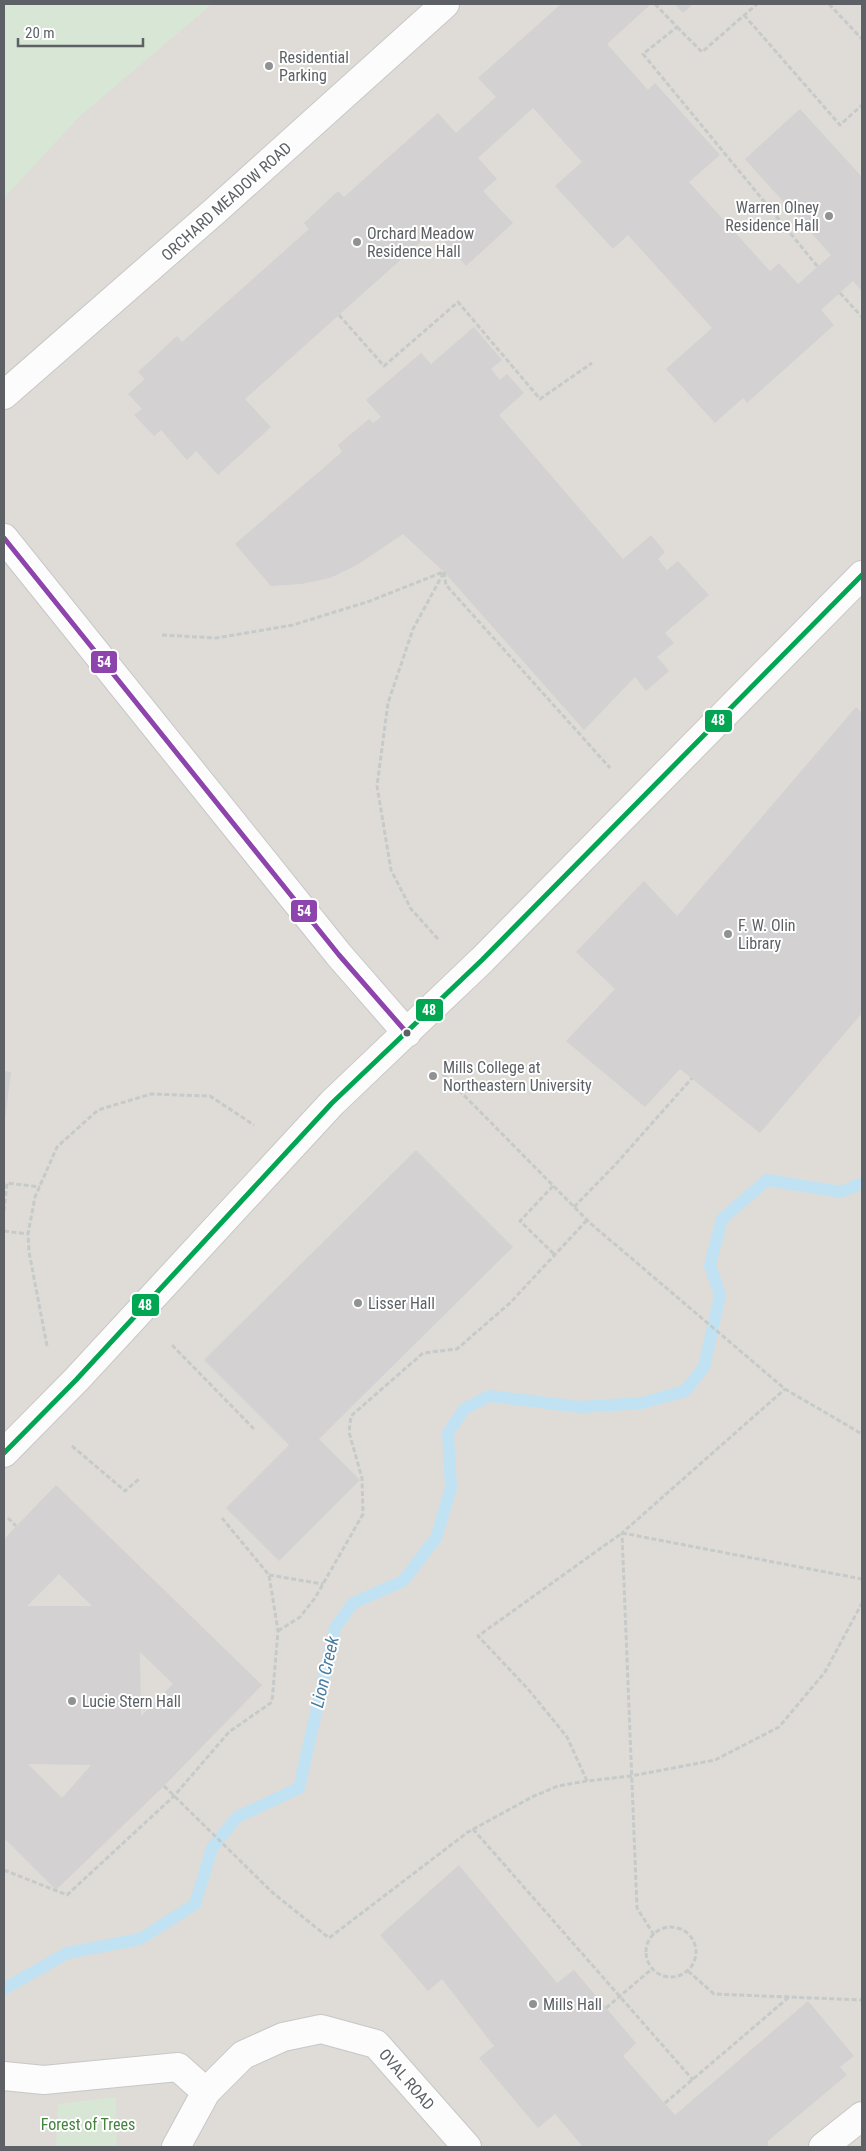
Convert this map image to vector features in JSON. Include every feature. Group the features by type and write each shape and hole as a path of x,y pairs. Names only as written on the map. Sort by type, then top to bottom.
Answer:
{"street":[{"name":"ORCHARD MEADOW ROAD","path":"4,395 216,210 445,4"},
{"path":"4,538 339,955 407,1033"},
{"path":"4,1454 76,1380 320,1116 489,953 862,575"},
{"name":"OVAL ROAD","path":"176,2147 206,2092 243,2055 283,2037 322,2029 376,2044 467,2147"},
{"path":"4,2076 44,2080 178,2067 206,2092"},
{"path":"823,2147 862,2116"}],"path":[{"path":"655,4 702,52 757,4"},
{"path":"829,4 862,39"},
{"path":"744,15 840,125 862,105"},
{"path":"677,27 643,54 818,267"},
{"path":"840,293 862,317"},
{"path":"339,315 384,366 458,302 540,399 592,363"},
{"path":"162,635 216,638 294,625 370,601 444,572"},
{"path":"444,572 446,585 610,768"},
{"path":"438,939 411,909 391,870 377,786 388,702 413,629 444,572"},
{"path":"443,1074 587,1220 785,1389 862,1434"},
{"path":"574,1207 615,1165 692,1078"},
{"path":"47,1346 29,1252 28,1234 35,1197 57,1147 98,1110 151,1094 210,1096 254,1125"},
{"path":"4,1211 7,1184 40,1187"},
{"path":"553,1186 520,1220 554,1254"},
{"path":"278,1631 300,1617 315,1598 363,1514 362,1478 349,1432 351,1416 423,1353 457,1349 510,1303 587,1220"},
{"path":"4,1231 28,1234"},
{"path":"172,1345 254,1429"},
{"path":"587,1780 567,1736 528,1689 478,1636 622,1533 785,1389"},
{"path":"72,1446 125,1492 139,1480"},
{"path":"8,1518 16,1526"},
{"path":"4,1870 67,1895 174,1796 229,1732 272,1702 278,1631 269,1575 222,1518"},
{"path":"622,1533 862,1579"},
{"path":"622,1533 637,1908 654,1935"},
{"path":"269,1575 323,1584"},
{"path":"164,1786 273,1893 329,1938 473,1829 532,1797 558,1786 587,1780 631,1776 716,1760 779,1727 825,1672 862,1603"},
{"path":"473,1829 693,2080"},
{"path":"668,1928 676,1928 689,1936 696,1950 696,1958 688,1971 672,1977 664,1976 653,1968 646,1950 648,1942 654,1935 668,1928"},
{"path":"606,2008 653,1968"},
{"path":"688,1971 714,1994 862,2000"},
{"path":"665,2103 790,1996"}],"shaded area":[{"name":"Mills College at Northeastern University","path":"4,4 862,4 862,2147 4,2147"}],"green space":[{"path":"4,4 212,4 79,117 4,198"},
{"name":"Forest of Trees","path":"116,2097 117,2147 56,2147 58,2104"}],"building":[{"name":"Orchard Meadow Residence Hall","path":"561,4 651,4 607,44 648,90 655,83 720,155 689,182 770,271 779,263 798,284 831,255 745,159 800,109 862,177 862,291 853,281 821,310 834,325 747,403 743,398 715,423 666,369 712,328 628,235 613,249 555,186 582,162 533,108 478,158 497,179 483,191 513,223 466,266 434,230 245,399 271,427 218,475 196,451 187,460 161,430 154,436 134,415 142,409 128,394 145,379 138,372 177,336 182,342 309,229 304,223 338,191 344,197 438,113 456,133 496,97 478,78"},
{"path":"674,4 693,4 683,13"},
{"path":"474,327 502,360 491,369 500,380 507,374 524,393 499,415 623,559 651,535 665,552 658,559 667,570 678,561 709,595 665,633 674,643 657,657 669,671 646,691 635,677 584,730 444,572 403,534 357,565 330,578 301,584 271,586 235,544 342,452 338,445 369,419 373,423 381,417 366,400 421,353 431,364"},
{"name":"F. W. Olin Library","path":"856,707 862,713 862,1013 760,1133 680,1069 645,1107 566,1041 615,989 576,952 644,881 677,916"},
{"path":"4,1071 11,1072 5,1119 4,1119"},
{"name":"Lisser Hall","path":"416,1150 513,1247 319,1439 360,1480 279,1561 226,1508 289,1445 204,1360"},
{"name":"Lucie Stern Hall","path":"56,1485 262,1685 164,1786 56,1890 4,1838 4,1539","holes":["59,1574 92,1606 27,1606","140,1652 173,1684 141,1716","28,1764 91,1765 62,1798"]},
{"name":"Mills Hall","path":"459,1865 557,1983 574,1970 636,2043 623,2056 675,2115 808,2001 854,2056 840,2067 847,2075 768,2141 768,2147 583,2147 555,2114 538,2128 479,2058 494,2046 442,1979 428,1991 380,1935"}],"waterway":[{"name":"Lion Creek","path":"4,1989 67,1953 140,1939 195,1904 212,1848 237,1817 299,1788 335,1628 353,1603 403,1581 436,1538 451,1488 448,1433 464,1409 489,1396 581,1407 642,1403 685,1391 704,1367 720,1295 710,1265 722,1219 767,1180 841,1192 862,1183"}],"transit line":[{"name":"54","path":"4,538 339,955 407,1033"},
{"name":"48","path":"4,1453 76,1380 332,1103 482,960 862,575"}],"place":[{"name":"Residential Parking","path":"269,66"},
{"name":"Warren Olney Residence Hall","path":"829,216"},
{"name":"Orchard Meadow Residence Hall","path":"357,242"},
{"name":"F. W. Olin Library","path":"728,934"},
{"name":"Mills College at Northeastern University","path":"433,1076"},
{"name":"Lisser Hall","path":"358,1303"},
{"name":"Lucie Stern Hall","path":"72,1701"},
{"name":"Mills Hall","path":"533,2004"}]}
